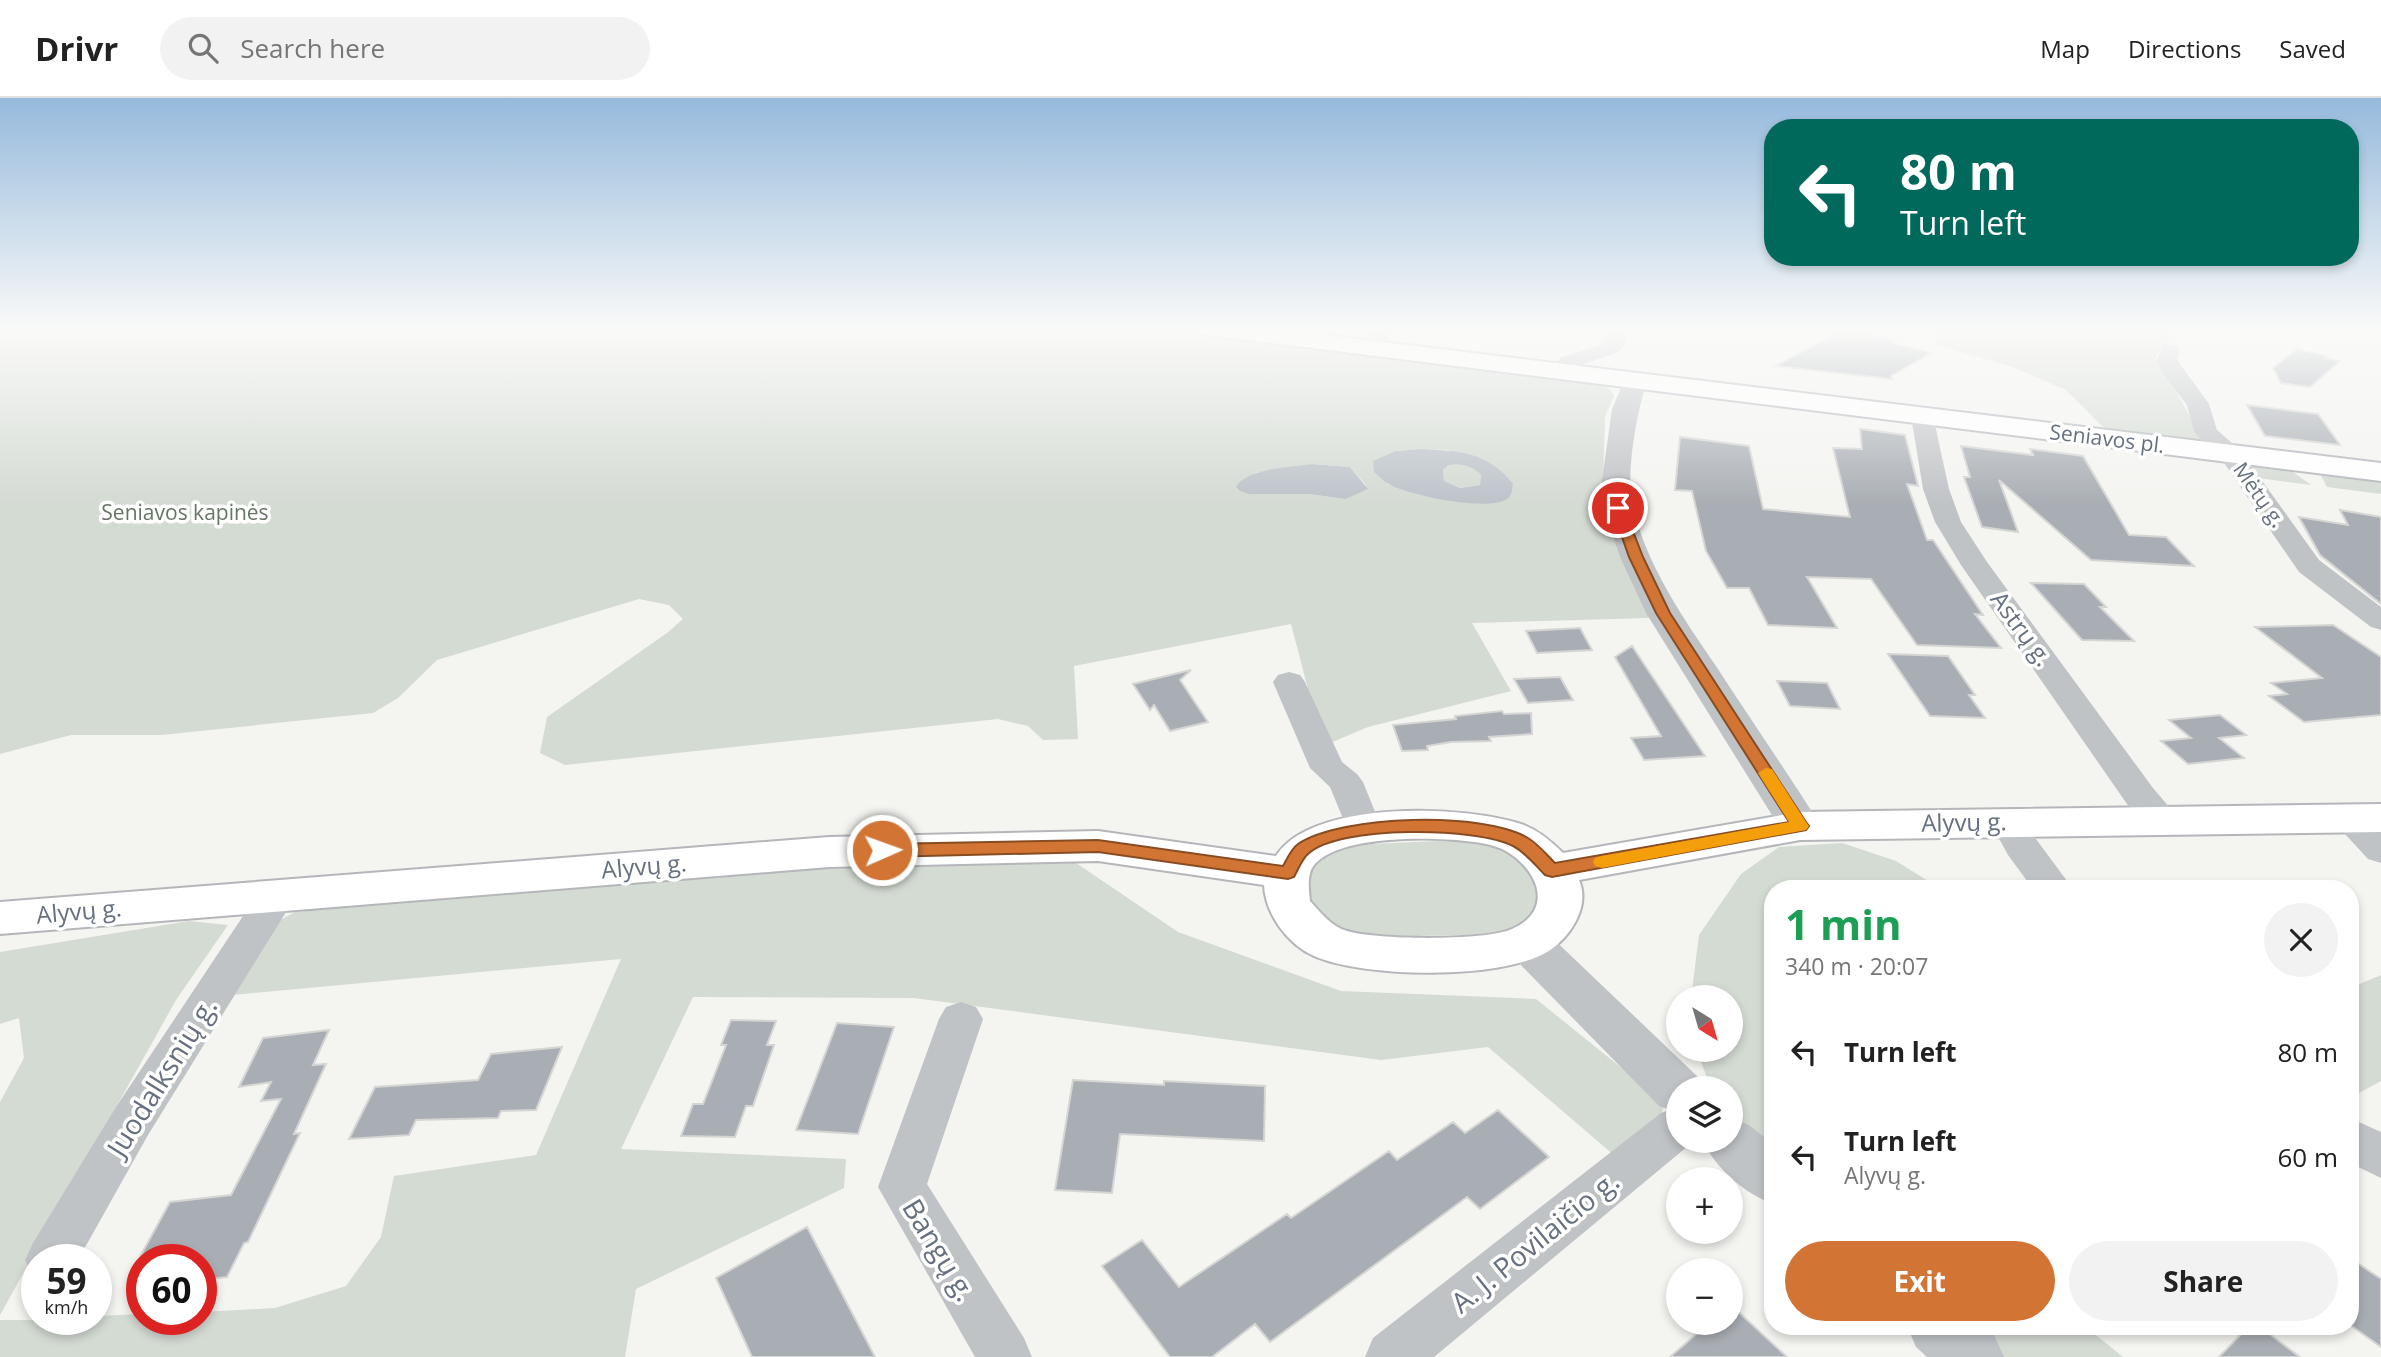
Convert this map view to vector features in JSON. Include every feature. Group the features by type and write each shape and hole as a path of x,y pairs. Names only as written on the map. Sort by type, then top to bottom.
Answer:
{"main road":[{"name":"Seniavos pl.","path":"1682,387 2381,472"},
{"name":"Alyvų g.","path":"1552,870 1800,826 2366,819"},
{"path":"1457,826 1487,830 1522,842 1552,870 1562,888 1562,901 1554,922 1527,942 1486,951 1386,955 1357,952 1323,939 1298,918 1288,904 1288,873 1301,850 1324,837 1364,830 1457,826"},
{"name":"Alyvų g.","path":"0,918 829,852 1098,846 1288,873"}],"street":[{"path":"1633,387 1625,409 1616,487 1618,508 1636,557 1663,613 1800,826"},
{"name":"Mėtų g.","path":"2184,387 2198,404 2206,431 2216,444 2231,455 2309,566 2381,621"},
{"name":"Astrų g.","path":"1922,416 1936,489 1948,522 1975,565 2140,796 2164,822"},
{"path":"1289,682 1327,768 1345,782 1364,830"},
{"path":"2366,819 2381,850"},
{"path":"2008,822 2021,846 2047,880"},
{"name":"Juodalksnių g.","path":"60,1244 132,1121 277,896"},
{"path":"1527,942 1666,1079"},
{"name":"Bangų g.","path":"961,1019 902,1188 1005,1357"},
{"name":"A. J. Povilaičio g.","path":"1392,1357 1666,1137"},
{"path":"2359,1144 2381,1157"},
{"path":"1743,1152 1764,1171"},
{"path":"1948,1335 1972,1357"}],"green space":[{"name":"Seniavos kapinės","path":"0,387 1606,387 1614,396 1605,417 1603,485 1649,618 1472,623 1511,691 1368,727 1323,746 1291,624 1074,666 1078,739 1043,740 1028,726 998,719 565,765 540,753 547,717 683,619 669,605 639,599 437,660 398,698 373,713 161,735 71,735 0,754","holes":["1448,450 1513,484 1511,494 1505,500 1437,498 1387,484 1396,451","1313,464 1350,467 1366,485 1345,499 1309,494 1249,494 1255,473"]},
{"path":"2059,387 2173,387 2205,443 2109,433 2066,390"},
{"path":"1449,465 1474,469 1481,475 1480,485 1460,488 1444,481 1443,470"},
{"path":"2253,467 2289,469 2311,485 2258,478"},
{"path":"2319,472 2381,479 2381,494 2327,487"},
{"path":"1460,840 1502,848 1528,866 1535,878 1539,903 1522,923 1499,934 1377,937 1348,932 1327,922 1312,907 1305,893 1308,870 1317,859 1349,845"},
{"path":"1842,843 1896,861 1927,880 1764,880 1764,1147 1743,1127 1743,1076 1706,1076 1701,1062 1743,1062 1743,985 1693,985 1699,935 1741,874 1779,847"},
{"path":"1076,863 1178,932 1341,991 1536,999 1659,1098 1663,1107 1661,1117 1615,1156 1488,1047 1381,1060 914,998 693,997 621,1149 846,1159 844,1188 636,1289 625,1357 0,1357 0,1320 21,1320 21,1335 112,1335 112,1315 126,1315 126,1335 217,1335 217,1311 275,1308 346,1286 381,1237 394,1176 536,1155 621,959 222,996 269,926 295,912 547,886 831,867"},
{"path":"189,921 228,925 176,1000 40,1244 21,1244 21,1277 0,1315 0,1102 24,1058 19,1018 0,1024 0,952"},
{"path":"2381,975 2381,1081 2359,1093 2359,984"},
{"path":"1978,1335 2096,1335 2123,1357 2004,1357"}],"shaded area":[{"path":"1420,449 1472,455 1503,473 1513,484 1512,493 1507,499 1497,503 1483,504 1428,497 1397,488 1374,472 1373,461 1396,451","holes":["1453,464 1478,472 1481,475 1480,485 1460,488 1444,481 1443,470"]},
{"path":"1312,464 1350,467 1368,489 1345,499 1309,494 1249,494 1236,487 1241,481 1259,472"}],"building":[{"path":"2247,405 2318,414 2340,445 2265,436"},
{"path":"1860,429 1905,435 1918,486 1907,484 1927,540 1933,540 1983,615 1975,614 2001,648 1917,645 1871,579 1807,577 1837,628 1768,625 1749,588 1727,588 1706,551 1692,491 1675,490 1680,437 1749,446 1763,509 1850,517 1833,448 1862,449"},
{"path":"1961,446 2033,455 2030,449 2083,456 2129,535 2166,537 2194,566 2091,560 1999,480 2018,532 1982,527 1964,477 1970,477"},
{"path":"2340,510 2381,517 2381,604 2320,555 2299,517 2348,525"},
{"path":"2031,583 2084,584 2106,607 2100,607 2134,641 2082,640"},
{"path":"2333,625 2381,657 2381,715 2304,722 2269,696 2287,694 2271,683 2322,678 2255,627"},
{"path":"1580,628 1592,650 1537,653 1526,631"},
{"path":"1632,646 1705,756 1644,760 1631,738 1661,736 1615,657"},
{"path":"1888,654 1948,656 1975,695 1969,695 1985,718 1930,716"},
{"path":"1191,670 1180,680 1208,722 1170,731 1154,705 1150,710 1133,684"},
{"path":"1560,677 1573,700 1528,703 1514,679"},
{"path":"1777,681 1827,683 1840,709 1790,706"},
{"path":"1502,711 1504,714 1531,713 1532,734 1489,737 1491,741 1451,742 1427,746 1428,750 1402,751 1393,725 1456,719 1455,716"},
{"path":"2220,715 2246,735 2219,738 2244,758 2188,764 2161,741 2191,738 2169,720"},
{"path":"731,1020 776,1021 767,1045 774,1045 753,1106 746,1106 735,1137 681,1136 693,1104 703,1104 726,1045 721,1045"},
{"path":"837,1023 894,1027 858,1134 796,1130"},
{"path":"329,1030 313,1065 326,1064 294,1134 300,1133 248,1242 244,1243 227,1277 217,1278 217,1244 147,1244 170,1202 231,1195 281,1099 261,1101 271,1082 239,1087 263,1038"},
{"path":"562,1047 536,1110 501,1111 498,1118 416,1120 409,1135 349,1139 375,1087 478,1080 491,1054"},
{"path":"1073,1080 1164,1085 1164,1081 1265,1086 1264,1141 1120,1134 1112,1193 1055,1190"},
{"path":"1498,1110 1549,1157 1480,1209 1467,1197 1270,1342 1255,1324 1212,1357 1170,1357 1102,1266 1142,1240 1179,1287 1287,1214 1291,1218 1389,1151 1397,1160 1453,1122 1465,1133"},
{"path":"807,1227 875,1357 752,1357 716,1278"},
{"path":"2359,1264 2381,1279 2381,1347 2359,1331"},
{"path":"1743,1316 1787,1357 1670,1357 1695,1335 1743,1335"},
{"path":"2240,1335 2271,1335 2300,1357 2219,1357"}],"slow traffic":[{"path":"1602,862 1800,826 1766,773"}],"route":[{"path":"882,850 1098,846 1184,856 1288,873 1301,850 1324,837 1364,830 1457,826 1487,830 1522,842 1552,870 1800,826 1663,613 1636,557 1618,508"}]}
